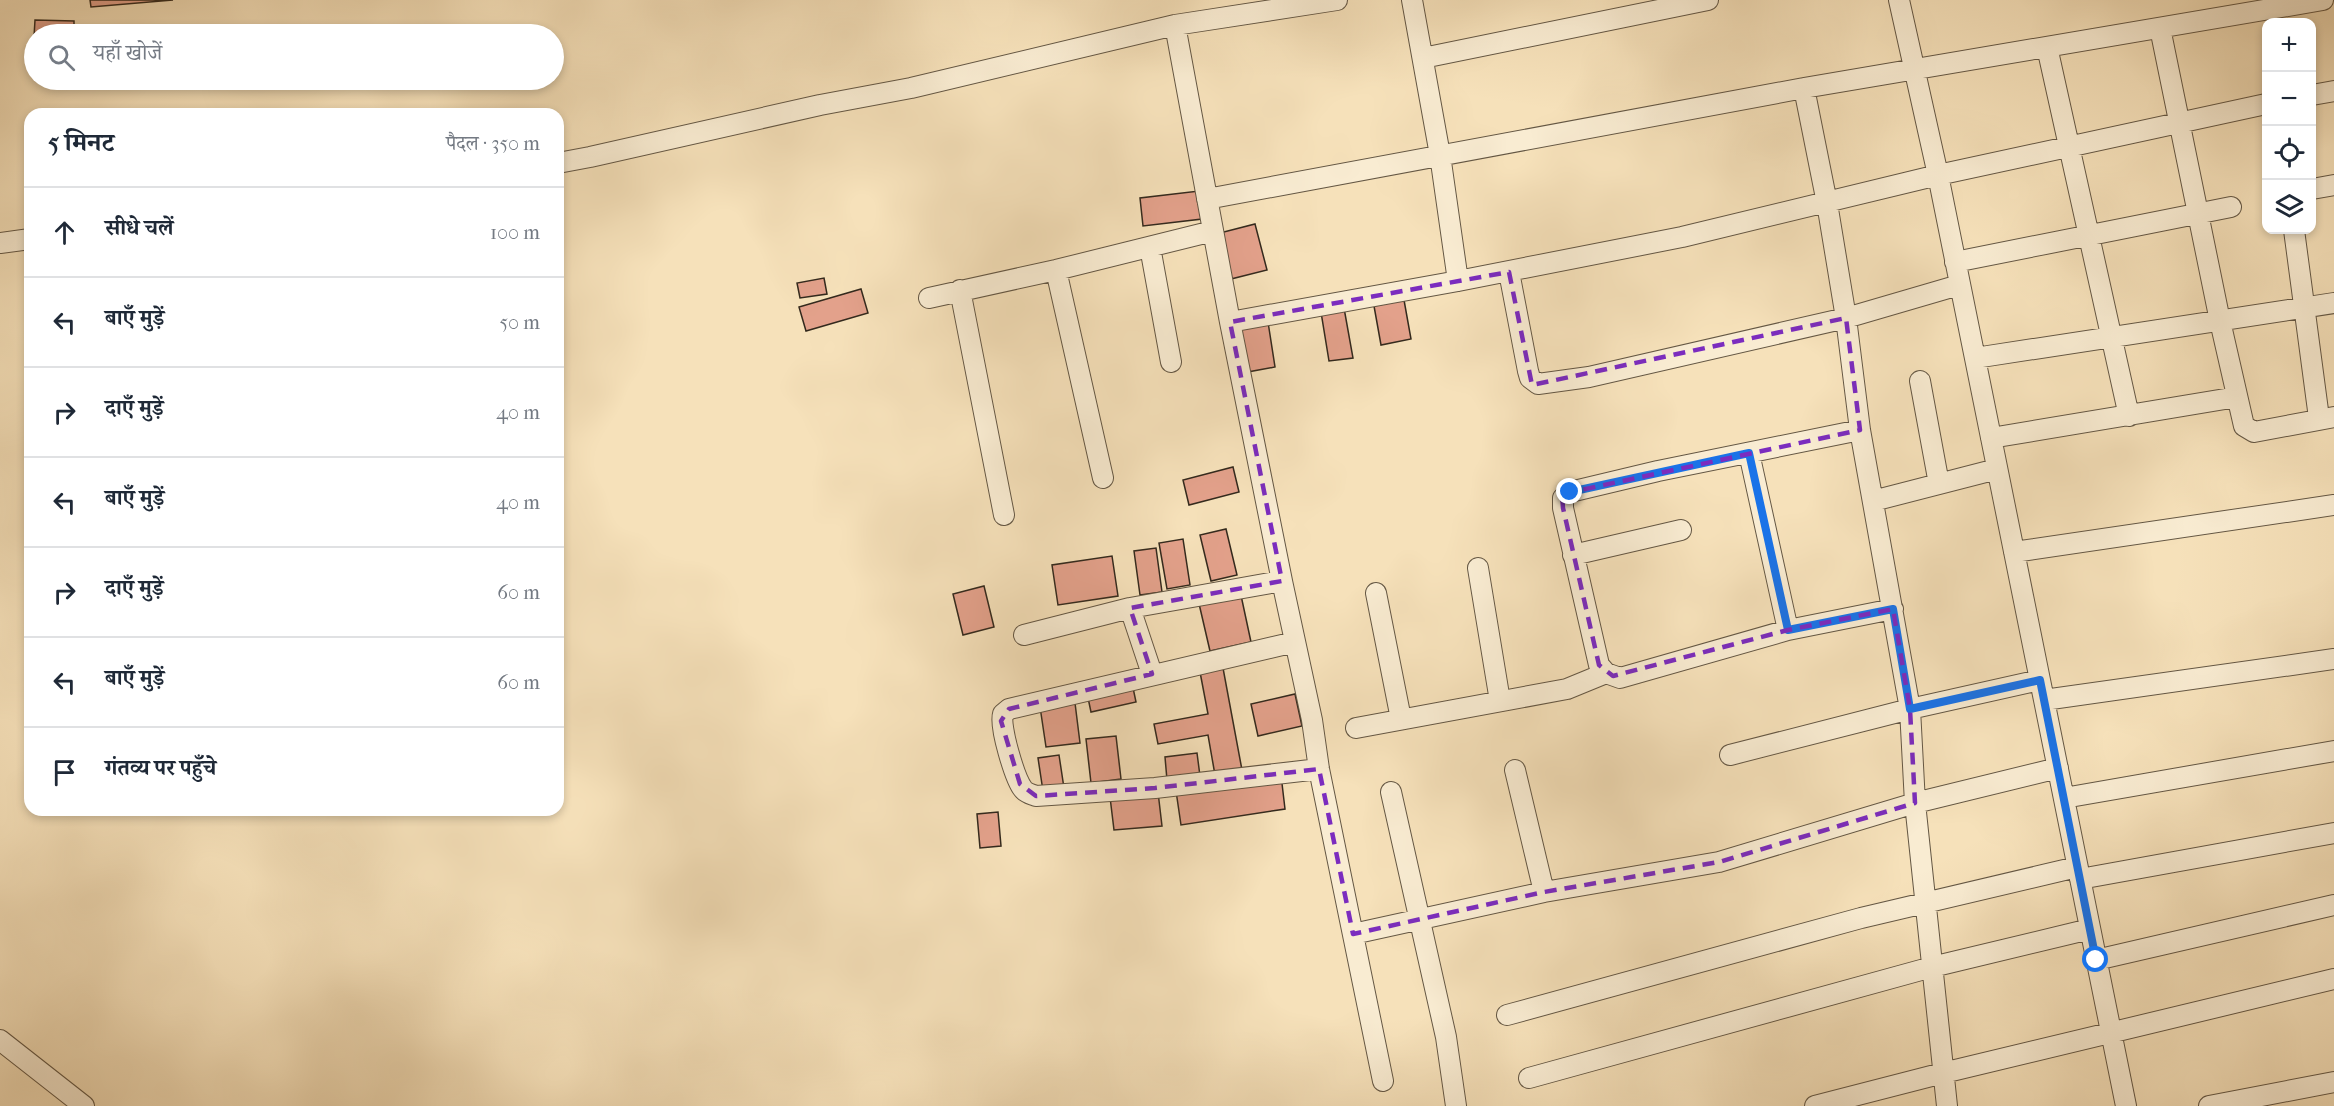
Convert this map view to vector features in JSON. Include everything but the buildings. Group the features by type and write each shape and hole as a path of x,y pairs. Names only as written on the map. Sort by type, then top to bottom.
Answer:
{"street":[{"path":"564,162 911,88 1175,25 1337,0"},
{"path":"1412,0 1440,155 1458,281"},
{"path":"1423,58 1708,0"},
{"path":"1899,0 1938,175 2126,1106"},
{"path":"1207,199 1804,88 2323,0"},
{"path":"1175,25 1230,322 1383,1081"},
{"path":"2160,28 2237,397 2243,423 2251,432 2327,417 2305,308 2295,234"},
{"path":"2047,47 2129,416"},
{"path":"1804,88 1827,203 1846,318 1860,430 1910,709 1915,803 1947,1106"},
{"path":"2316,94 2334,91"},
{"path":"1230,322 1509,272 1682,237 1938,175 2262,105"},
{"path":"2316,188 2334,185"},
{"path":"1955,262 2231,207"},
{"path":"929,298 1056,270 1213,231"},
{"path":"0,243 24,240"},
{"path":"1150,247 1171,362"},
{"path":"1056,270 1103,478"},
{"path":"1509,272 1528,371 1530,378 1538,384 1600,374 1846,318 1959,285"},
{"path":"960,290 1004,515"},
{"path":"1975,358 2334,303"},
{"path":"1920,381 1939,484"},
{"path":"1991,438 2237,397"},
{"path":"1860,430 1658,471 1566,494 1563,498 1563,507 1599,665 1605,672 1620,678 1788,630 1893,609"},
{"path":"1749,453 1788,630"},
{"path":"1873,501 1997,469"},
{"path":"2014,552 2334,505"},
{"path":"1573,555 1681,530"},
{"path":"1478,568 1500,701"},
{"path":"1024,635 1130,608 1282,581"},
{"path":"1376,593 1401,719"},
{"path":"1130,608 1152,674"},
{"path":"1295,642 1009,709 1003,714 1001,728 1023,789 1036,796 1155,788 1319,769"},
{"path":"2044,700 2334,659"},
{"path":"1356,728 1567,689 1605,672"},
{"path":"1730,754 1910,709 2040,680"},
{"path":"2064,798 2334,751"},
{"path":"1353,934 1544,892 1719,862 1915,803 2058,768"},
{"path":"1515,770 1544,892"},
{"path":"1391,792 1447,1044 1456,1106"},
{"path":"1507,1015 1849,921 1925,903 2079,873 2334,833"},
{"path":"2096,960 2334,905"},
{"path":"1529,1078 1932,967 2090,929"},
{"path":"1815,1106 2334,979"},
{"path":"0,1040 84,1106"},
{"path":"2209,1106 2290,1098 2334,1082"}],"highlighted area":[{"path":"1509,272 1532,385 1846,318 1860,430 1562,494 1563,508 1599,665 1613,676 1788,630 1893,609 1910,709 1915,803 1719,862 1544,892 1353,934 1319,769 1155,788 1036,796 1020,784 1001,721 1009,709 1152,674 1130,608 1282,581 1230,322"}],"route":[{"path":"1570,492 1749,453 1788,630 1893,609 1910,709 2040,680 2096,960"}]}
